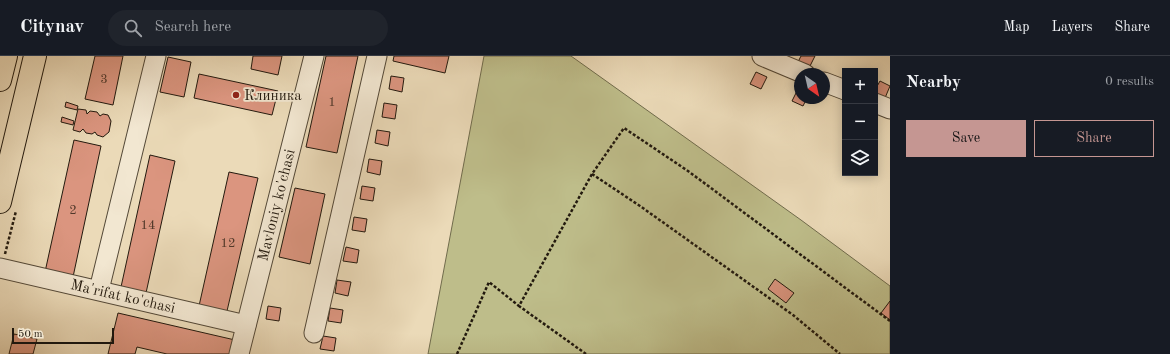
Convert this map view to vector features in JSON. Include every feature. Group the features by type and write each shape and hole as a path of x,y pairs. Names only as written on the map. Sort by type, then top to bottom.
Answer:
{"main road":[{"path":"0,80 6,56"},
{"path":"0,202 34,56"}],"street":[{"path":"99,290 156,56"},
{"name":"Mavloniy ko'chasi","path":"239,354 314,56"},
{"path":"314,333 377,56"},
{"path":"762,56 794,69"},
{"path":"830,84 842,89"},
{"path":"878,104 890,109"},
{"name":"Ma'rifat ko'chasi","path":"0,268 246,325"}],"path":[{"path":"519,306 592,174 624,128 688,171 890,321"},
{"path":"592,174 640,206 792,316 840,354"},
{"path":"457,354 489,282 519,306 586,354"}],"shaded area":[{"path":"484,56 571,56 801,220 890,286 890,354 428,354"}],"building":[{"path":"95,56 123,56 113,105 85,99"},
{"path":"253,56 282,56 278,75 251,69"},
{"path":"326,56 358,56 337,153 306,147"},
{"path":"394,56 449,56 445,73 393,61"},
{"path":"801,56 815,56 809,68 798,62"},
{"path":"168,57 191,62 184,97 160,92"},
{"path":"756,72 767,77 761,89 750,84"},
{"name":"Клиника","path":"199,74 278,91 272,115 194,98"},
{"path":"391,76 404,78 402,92 389,89"},
{"path":"880,81 890,86 885,98 878,94 878,85"},
{"path":"66,102 78,106 77,110 65,107"},
{"path":"384,103 397,105 395,119 382,117"},
{"path":"78,109 86,110 87,114 90,111 97,112 100,116 103,114 108,115 111,121 109,132 103,137 97,135 95,132 92,134 86,133 83,129 80,132 73,130"},
{"path":"62,117 74,121 73,125 61,122"},
{"path":"377,130 390,132 388,146 375,143"},
{"path":"74,140 101,146 73,277 45,272"},
{"path":"150,155 175,161 146,293 121,287"},
{"path":"369,159 382,161 380,175 367,172"},
{"path":"229,172 258,178 227,311 199,306"},
{"path":"362,186 375,188 373,201 360,199"},
{"path":"295,188 325,194 310,264 279,257"},
{"path":"354,217 367,219 365,232 352,230"},
{"path":"346,247 359,250 357,263 343,261"},
{"path":"775,279 794,293 786,303 768,289"},
{"path":"337,280 351,282 348,296 335,293"},
{"path":"890,301 890,320 881,313"},
{"path":"268,306 281,308 279,321 266,319"},
{"path":"330,308 343,310 341,323 328,321"},
{"path":"118,313 235,340 232,354 167,354 137,347 135,354 108,354"},
{"path":"14,334 37,339 33,354 9,354"},
{"path":"323,336 336,338 334,351 320,349"}],"place":[{"name":"Клиника","path":"236,95"}]}
